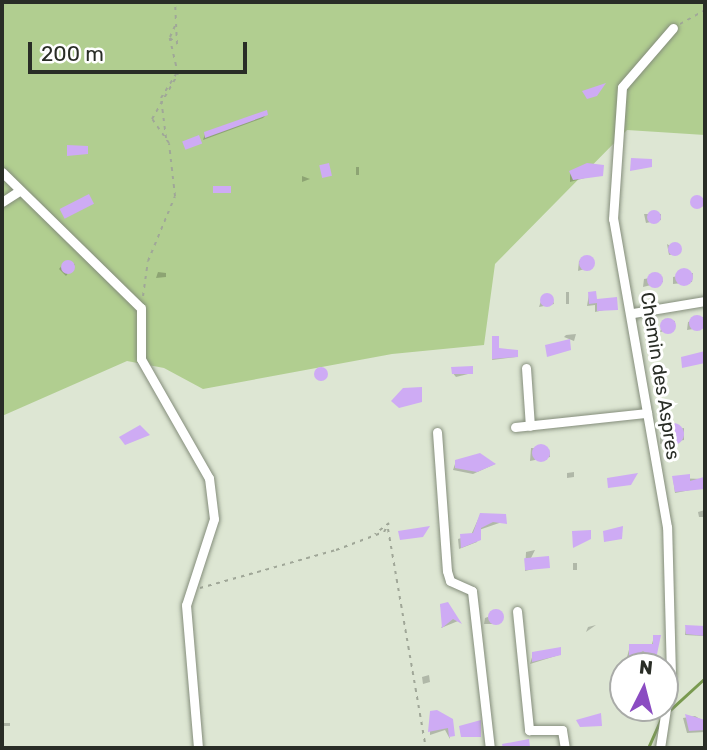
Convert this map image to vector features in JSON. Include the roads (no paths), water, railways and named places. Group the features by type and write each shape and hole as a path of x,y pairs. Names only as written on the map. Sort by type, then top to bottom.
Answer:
{"street":[{"name":"Chemin des Aspres","path":"660,748 671,676 667,527 633,313 613,219 622,87 673,28"},
{"path":"2,172 141,307 141,359 215,497 214,519 189,592 186,651 198,748"},
{"path":"2,202 19,191"},
{"path":"633,313 705,301"},
{"path":"526,368 530,426"},
{"path":"515,428 647,412"},
{"path":"437,432 447,571 450,581 471,591 490,748"},
{"path":"517,611 529,730 562,730 565,748"}],"waterway":[{"path":"679,702 705,678"},
{"path":"648,748 660,722"}]}
